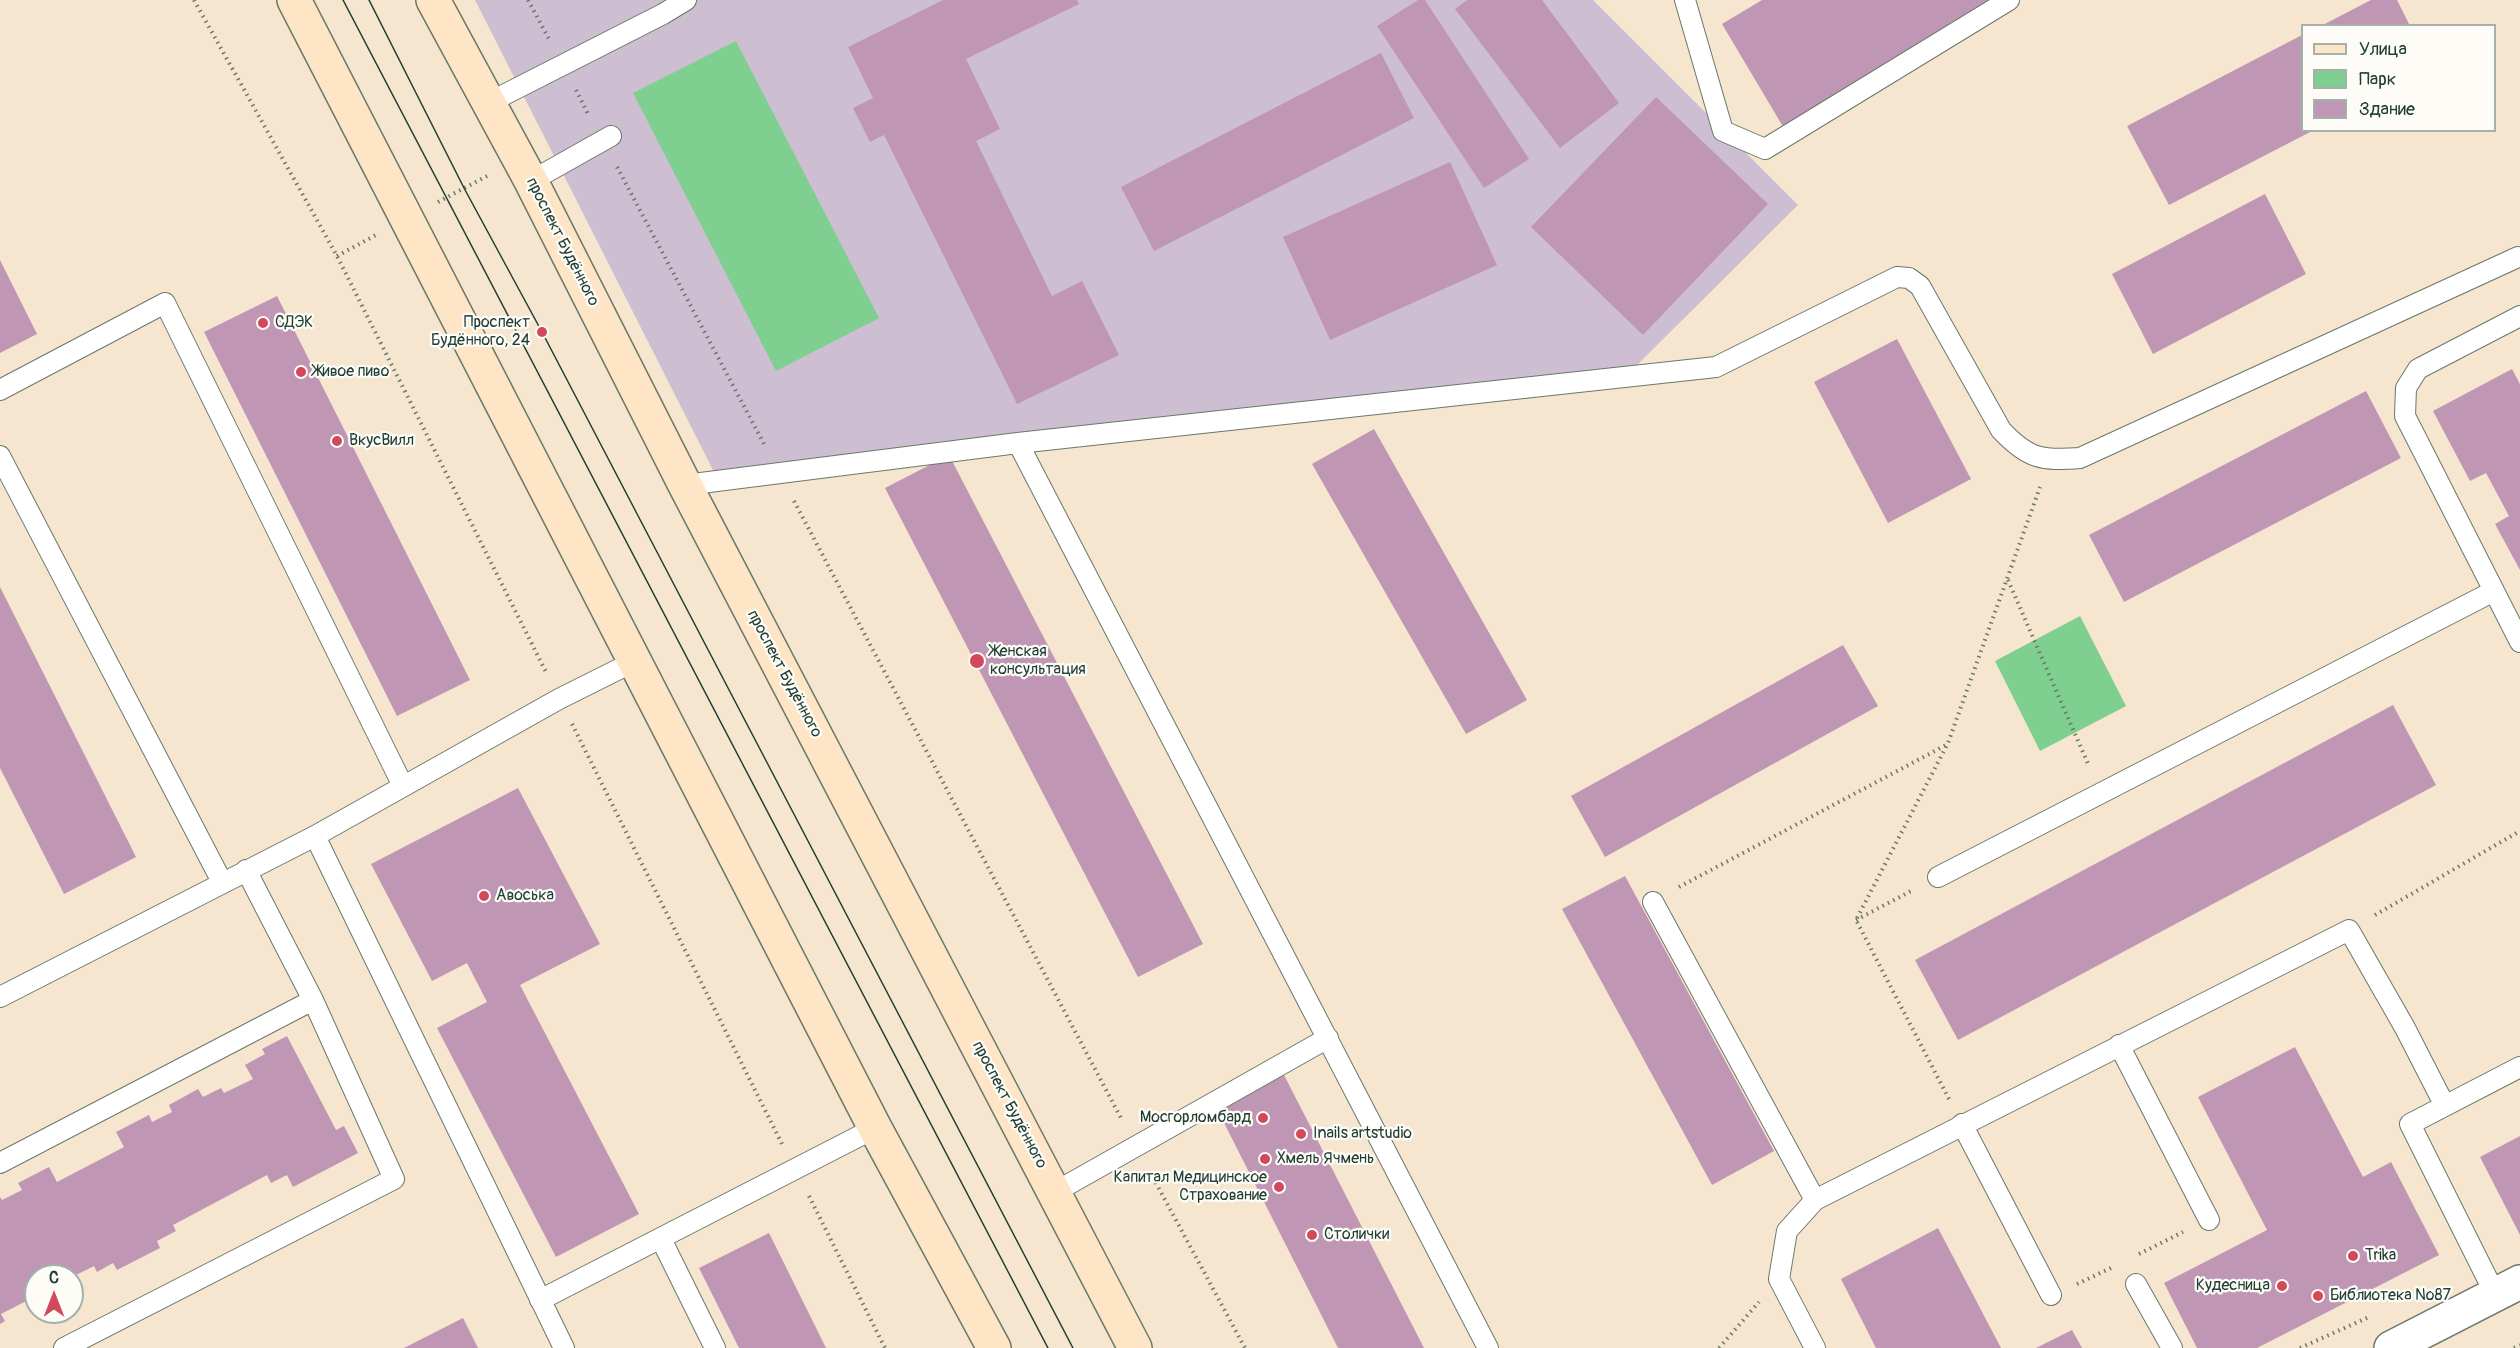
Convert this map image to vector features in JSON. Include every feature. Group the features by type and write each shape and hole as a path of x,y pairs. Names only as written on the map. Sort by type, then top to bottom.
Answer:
{"main road":[{"path":"294,0 875,1128 994,1348"},
{"name":"проспект Будённого","path":"433,0 525,170 685,485 1136,1348"}],"street":[{"path":"2391,1348 2508,1288"}],"lane":[{"path":"488,103 663,14 686,0"},
{"path":"1685,0 1723,130 1765,149 2008,0"},
{"path":"525,170 607,139"},
{"path":"685,485 1018,444 1716,367 1897,277 1909,278 1920,286 2001,430 2018,449 2050,460 2080,458 2519,258"},
{"path":"0,390 165,303 403,786"},
{"path":"2520,316 2418,369 2406,388 2405,416 2520,642"},
{"path":"1018,444 1488,1348"},
{"path":"0,456 222,882"},
{"path":"1938,877 2494,591"},
{"path":"0,997 222,882 315,837 559,699 635,662"},
{"path":"315,837 564,1348"},
{"path":"63,1348 394,1179 313,1000 246,870"},
{"path":"1653,902 1815,1200"},
{"path":"1815,1348 1779,1279 1787,1232 1815,1200 2349,930 2405,1028 2445,1106"},
{"path":"0,1163 313,1000"},
{"path":"1055,1192 1328,1038"},
{"path":"2119,1045 2209,1220"},
{"path":"2508,1288 2410,1124 2520,1067"},
{"path":"1962,1124 2051,1295"},
{"path":"540,1300 875,1128"},
{"path":"661,1239 715,1348"},
{"path":"2136,1284 2172,1348"}],"path":[{"path":"194,0 337,256 885,1348"},
{"path":"528,0 562,65 607,139 780,474 1136,1147 1245,1348"},
{"path":"337,256 407,219 525,170"},
{"path":"1856,920 1948,743 2050,460"},
{"path":"2007,579 2101,793"},
{"path":"1653,902 1948,743"},
{"path":"2349,930 2520,831"},
{"path":"1856,920 1938,877"},
{"path":"1856,920 1962,1124"},
{"path":"1719,1348 1779,1279"},
{"path":"2514,1348 2520,1345"}],"shaded area":[{"path":"475,0 1593,0 1798,205 1635,367 714,472"}],"green space":[{"path":"736,41 879,318 776,371 633,93"},
{"path":"2080,616 2126,706 2040,751 1995,661"}],"building":[{"path":"943,0 1077,0 1079,4 966,59 1000,129 976,141 1052,296 1082,281 1119,355 1017,404 884,135 870,142 853,108 873,98 848,47"},
{"path":"1418,0 1425,0 1529,159 1484,188 1377,26"},
{"path":"1467,0 1542,0 1619,103 1560,148 1455,9"},
{"path":"1762,0 2003,0 1785,130 1722,24"},
{"path":"2371,0 2397,0 2409,24 2325,24"},
{"path":"2301,36 2301,132 2310,132 2169,205 2127,126"},
{"path":"1381,53 1414,118 1154,251 1121,187"},
{"path":"1656,97 1768,204 1643,335 1531,227"},
{"path":"1450,162 1497,265 1330,340 1283,237"},
{"path":"2265,194 2306,274 2153,354 2112,274"},
{"path":"0,260 37,334 0,353"},
{"path":"277,296 470,680 397,716 204,332"},
{"path":"1897,339 1971,479 1888,523 1814,382"},
{"path":"2512,369 2520,384 2520,570 2495,524 2509,516 2486,473 2470,481 2433,411"},
{"path":"2366,391 2401,458 2124,602 2089,535"},
{"path":"1374,429 1527,700 1466,734 1312,464"},
{"path":"949,455 1203,944 1138,977 885,488"},
{"path":"0,587 136,857 64,894 0,768"},
{"path":"1843,645 1878,706 1605,857 1571,796"},
{"path":"2393,705 2436,785 1958,1040 1915,960"},
{"path":"518,788 600,944 520,985 639,1214 556,1257 437,1028 487,1002 467,963 432,981 371,864"},
{"path":"1625,876 1774,1151 1712,1185 1562,909"},
{"path":"287,1036 336,1130 344,1126 358,1153 293,1187 287,1175 271,1183 267,1175 173,1225 176,1231 157,1241 160,1248 117,1270 113,1263 97,1272 94,1266 84,1271 84,1264 24,1264 24,1302 1,1314 5,1321 0,1324 0,1197 2,1200 22,1190 18,1183 49,1167 57,1182 124,1147 116,1132 149,1115 152,1122 172,1112 169,1105 198,1089 203,1097 221,1088 224,1093 253,1079 245,1065 265,1054 262,1049"},
{"path":"2295,1047 2363,1177 2391,1162 2439,1255 2257,1348 2197,1348 2164,1283 2267,1230 2198,1097"},
{"path":"1284,1075 1424,1348 1338,1348 1217,1109"},
{"path":"2520,1136 2520,1235 2480,1157"},
{"path":"1938,1228 2001,1348 1876,1348 1841,1279"},
{"path":"769,1233 826,1348 739,1348 699,1268"},
{"path":"463,1318 478,1348 404,1348"},
{"path":"2072,1330 2082,1348 2036,1348"}],"tram line":[{"path":"343,0 1048,1348"},
{"path":"369,0 464,188 542,332 1073,1348"}],"place":[{"name":"СДЭК","path":"263,323"},
{"name":"Проспект Будённого, 24","path":"542,332"},
{"name":"Живое пиво","path":"301,372"},
{"name":"ВкусВилл","path":"337,441"},
{"name":"Женская консультация","path":"977,661"},
{"name":"Авоська","path":"484,896"},
{"name":"Мосгорломбард","path":"1263,1118"},
{"name":"Inails artstudio","path":"1301,1134"},
{"name":"Хмель Ячмень","path":"1265,1159"},
{"name":"Капитал Медицинское Страхование","path":"1279,1187"},
{"name":"Столички","path":"1312,1235"},
{"name":"Trika","path":"2353,1256"},
{"name":"Кудесница","path":"2282,1286"},
{"name":"Библиотека №87","path":"2318,1296"}]}
